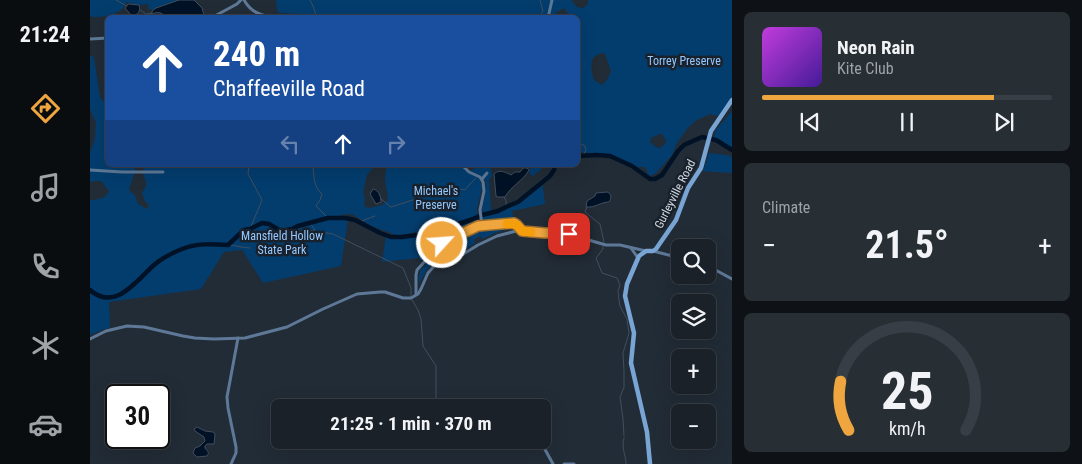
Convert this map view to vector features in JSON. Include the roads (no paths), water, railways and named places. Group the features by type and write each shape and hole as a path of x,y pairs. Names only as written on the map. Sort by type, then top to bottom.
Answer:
{"street":[{"path":"549,15 552,0"},
{"path":"217,15 242,2 260,15"},
{"path":"90,38 105,38"},
{"name":"Gurleyville Road","path":"652,251 658,246 678,216 688,188 702,166 713,128 732,100"},
{"path":"464,167 484,182 480,210 482,225"},
{"path":"90,170 163,172"},
{"path":"482,180 487,172"},
{"path":"416,295 416,273 444,241 482,225 514,223 522,231"},
{"path":"90,339 127,326 144,327 195,338 252,337 288,328 323,309 357,294 380,292 403,298 412,298 421,289 436,264 460,256 497,236 513,231 564,233 606,244 620,245 671,256"},
{"path":"631,247 638,258"},
{"path":"646,250 638,258 625,296 634,333 631,363 647,432 650,464"},
{"path":"716,270 732,279"},
{"path":"231,464 236,453 236,447 227,397 238,338"},
{"path":"545,449 553,464"},
{"path":"564,464 574,464"}],"waterway":[{"path":"116,0 127,6"},
{"path":"310,0 316,15"},
{"path":"540,0 543,11 541,15"},
{"path":"140,10 146,14 152,13"},
{"path":"580,156 610,156 632,166 650,179 655,179 662,175 684,145 702,137 716,140 732,150"},
{"path":"580,144 584,145 586,149 584,154 580,155"},
{"path":"249,167 248,174 262,200 250,229"},
{"path":"313,167 315,184 322,194 316,206 328,218"},
{"path":"90,290 99,296 108,298 116,296 125,292 157,262 171,254 199,245 228,245 244,230 262,223 269,224 281,231 328,218 345,218 355,220 391,237 438,231 498,211 518,202 550,176 555,167"},
{"path":"381,199 391,207 419,198 438,189 450,187 465,190 476,178"},
{"path":"504,197 506,207"},
{"path":"587,207 585,212 600,224 604,242"},
{"path":"359,222 375,216"},
{"path":"310,223 315,230"},
{"path":"292,229 294,232 308,230 333,234 403,268 411,288 411,298 421,319 423,346 436,366 436,399"},
{"path":"228,245 250,248"},
{"path":"603,246 603,249 596,258 602,273 617,278 620,285 618,291 620,306 627,319 629,333 623,353 624,387 620,397 624,436"},
{"path":"624,438 623,445 626,464"}],"park label":[{"name":"Torrey Preserve","path":"684,61"},
{"name":"Michael's Preserve","path":"436,198"},
{"name":"Mansfield Hollow State Park","path":"282,243"}]}
